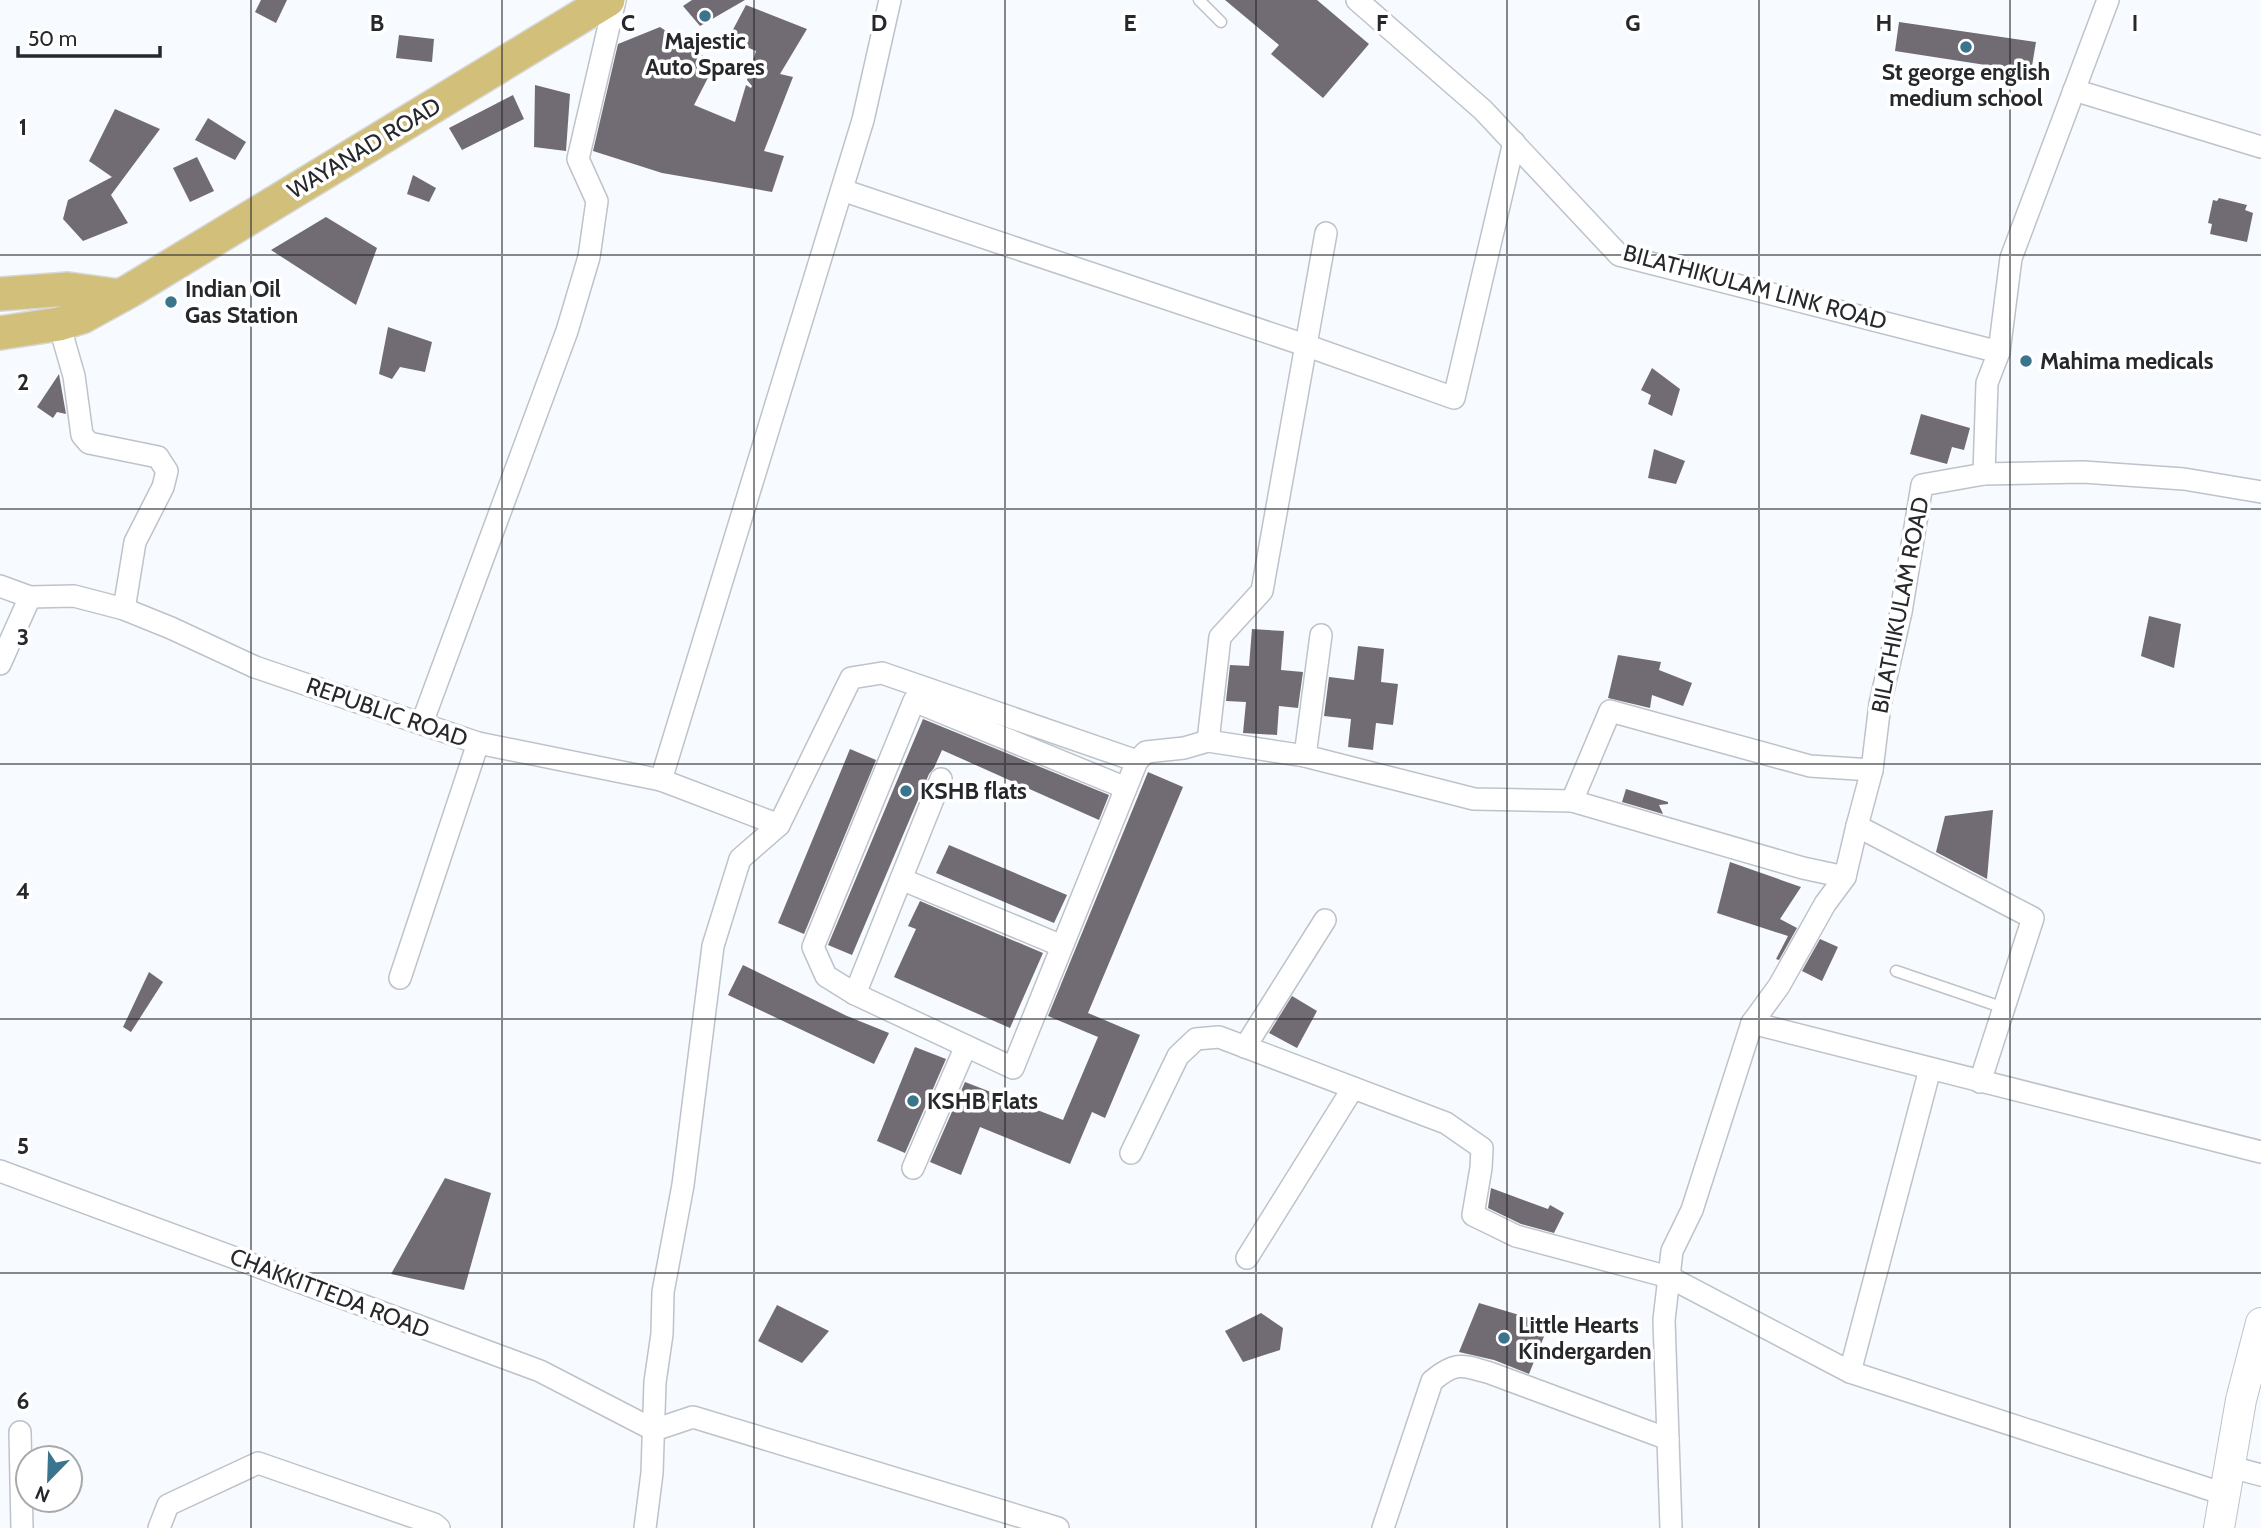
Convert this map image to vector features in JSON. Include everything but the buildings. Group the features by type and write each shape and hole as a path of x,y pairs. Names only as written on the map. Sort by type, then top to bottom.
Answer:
{"main road":[{"name":"WAYANAD ROAD","path":"0,333 59,324 82,317 608,0"},
{"path":"0,294 68,289 120,296"}],"street":[{"path":"422,723 568,331 589,257 597,201 578,159 615,0"},
{"path":"661,780 863,120 890,0"},
{"name":"BILATHIKULAM LINK ROAD","path":"1357,0 1483,110 1619,255 1999,352"},
{"path":"2108,0 2011,258 1999,352 1987,383 1984,474 2082,472 2184,479 2261,492"},
{"path":"2074,90 2261,147"},
{"path":"842,190 1305,345 1454,398 1514,142"},
{"path":"1208,741 1220,637 1262,591 1325,233"},
{"path":"59,324 74,376 82,435 89,443 158,457 167,471 163,487 135,542 124,609"},
{"name":"BILATHIKULAM ROAD","path":"1845,877 1872,770 1880,704 1900,612 1922,485 1984,474"},
{"path":"0,586 30,597 0,664"},
{"name":"REPUBLIC ROAD","path":"30,597 74,596 124,609 255,667 478,743 661,780 779,825"},
{"path":"1305,756 1321,635"},
{"path":"645,1528 652,1473 655,1382 662,1334 663,1292 683,1185 713,946 740,859 779,825 851,678 882,673 1137,761"},
{"path":"1126,788 914,701 813,947 826,976 855,994 1013,1068 1137,761 1146,752 1184,748 1208,741 1305,756 1474,799 1572,801 1803,868 1845,877 1825,904 1779,986 1752,1023 1692,1210 1672,1251 1664,1320 1671,1528"},
{"path":"1572,801 1610,711 1810,766 1872,770"},
{"path":"400,978 478,743"},
{"path":"855,994 941,779"},
{"path":"1857,827 2033,918 1980,1082"},
{"path":"901,879 1062,946"},
{"path":"1245,1047 1325,920"},
{"path":"1752,1023 2261,1152"},
{"path":"1131,1153 1178,1056 1196,1039 1219,1037 1446,1123 1482,1147 1473,1215 1516,1236 1669,1277 1850,1372 2227,1481 2261,1475"},
{"path":"913,1168 966,1046"},
{"path":"1850,1372 1930,1069"},
{"path":"1247,1258 1353,1088"},
{"name":"CHAKKITTEDA ROAD","path":"0,1171 540,1371 654,1430"},
{"path":"2219,1528 2241,1400 2261,1323"},
{"path":"1383,1528 1432,1381 1448,1367 1464,1365 1490,1373 1668,1439"},
{"path":"654,1430 694,1417 1058,1528"},
{"path":"20,1432 22,1528"},
{"path":"159,1528 168,1506 258,1463 439,1528"}],"lane":[{"path":"1199,0 1221,22"},
{"path":"1896,971 2004,1008"}],"place":[{"name":"Majestic Auto Spares","path":"705,16"},
{"name":"St george english medium school","path":"1966,47"},
{"name":"Indian Oil Gas Station","path":"171,302"},
{"name":"Mahima medicals","path":"2026,361"},
{"name":"KSHB flats","path":"906,791"},
{"name":"KSHB Flats","path":"913,1101"},
{"name":"Little Hearts Kindergarden","path":"1504,1338"}]}
